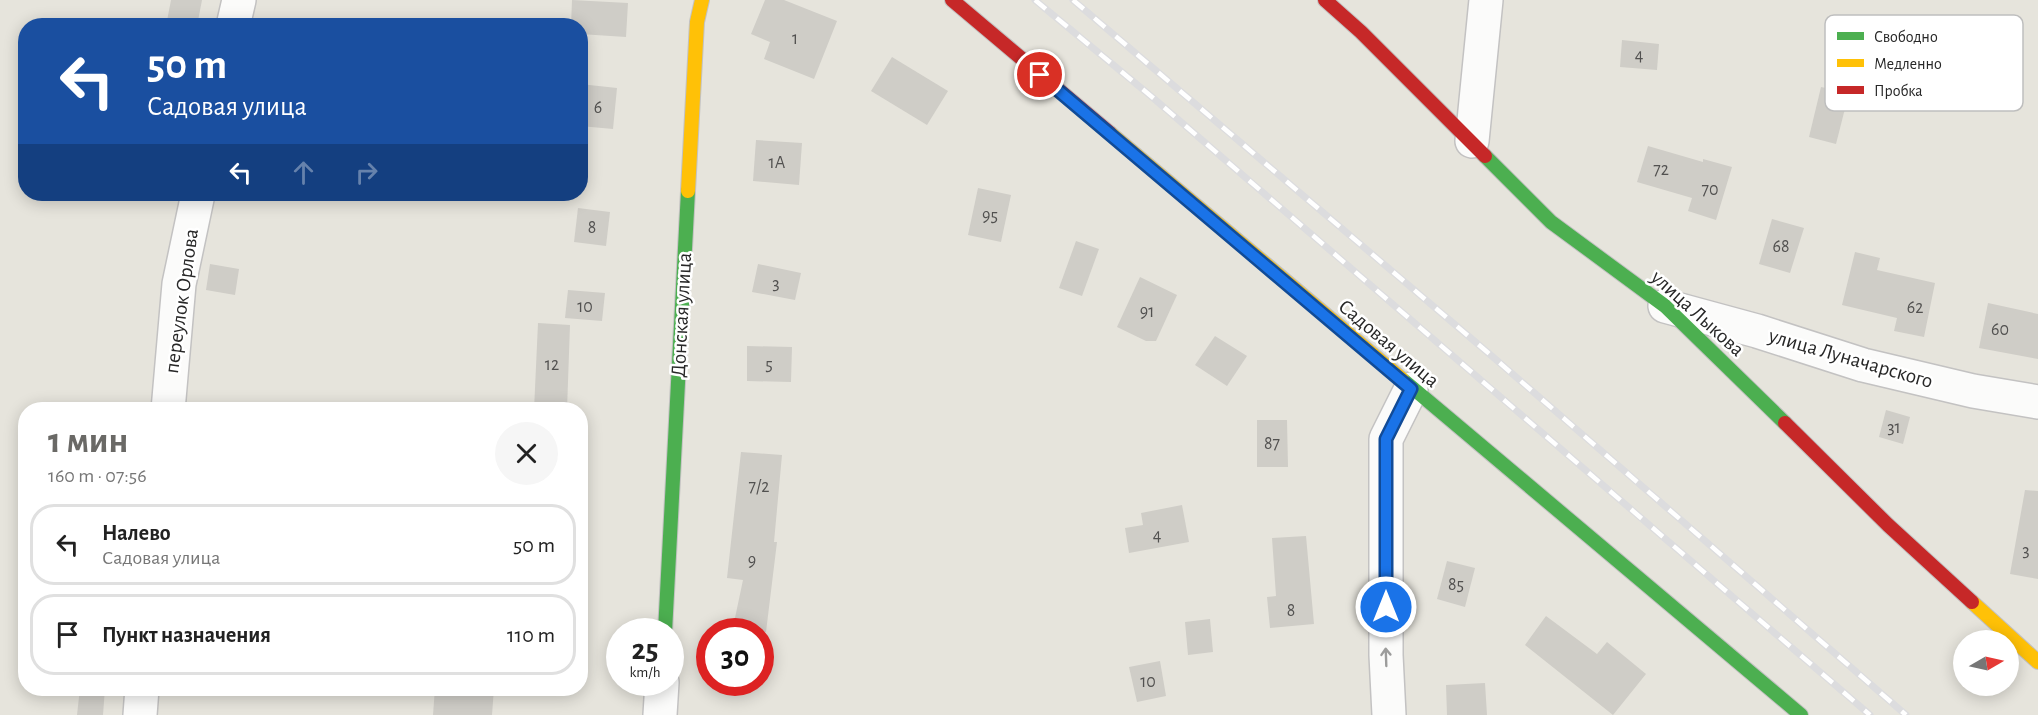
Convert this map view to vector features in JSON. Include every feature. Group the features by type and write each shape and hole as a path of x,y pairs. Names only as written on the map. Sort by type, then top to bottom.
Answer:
{"street":[{"path":"235,18 238,0"},
{"name":"Донская улица","path":"666,618 697,22 702,0"},
{"name":"Садовая улица","path":"952,0 1411,389 1801,715"},
{"name":"улица Лыкова","path":"1325,0 1361,32 1472,141 1551,222 1665,306 1888,525 2038,662"},
{"path":"1472,141 1486,0"},
{"name":"переулок Орлова","path":"169,402 179,284 197,201"},
{"name":"улица Луначарского","path":"1665,306 1757,331 1863,365 1973,391 2038,402"},
{"path":"1389,715 1386,643 1386,439 1411,389"},
{"path":"140,715 141,696"},
{"path":"660,715 661,696"}],"building":[{"path":"171,0 202,0 199,18 168,18"},
{"path":"572,0 628,3 626,37 588,35 588,18 571,18"},
{"path":"765,0 784,0 837,21 814,79 764,59 770,42 751,34"},
{"path":"1622,40 1659,44 1657,70 1620,67"},
{"path":"892,57 948,91 927,125 871,91"},
{"path":"588,85 617,88 613,129 588,127"},
{"path":"1821,87 1825,88 1825,111 1844,111 1836,144 1809,137"},
{"path":"756,140 802,143 799,185 753,181"},
{"path":"1648,146 1703,162 1703,159 1732,167 1716,220 1688,211 1692,198 1637,182"},
{"path":"978,188 1011,195 1001,242 968,235"},
{"path":"578,208 610,212 606,246 574,242"},
{"path":"1772,219 1804,228 1790,273 1759,264"},
{"path":"1076,241 1099,249 1082,296 1059,288"},
{"path":"1855,252 1880,258 1877,270 1935,283 1924,337 1894,331 1897,318 1842,305"},
{"path":"210,264 239,269 235,295 206,290"},
{"path":"758,264 801,273 795,300 752,292"},
{"path":"1140,277 1177,295 1156,341 1146,341 1117,327"},
{"path":"568,290 605,293 602,321 565,318"},
{"path":"1988,303 2038,314 2038,359 1979,348"},
{"path":"538,323 570,325 567,402 534,402"},
{"path":"1215,336 1247,356 1227,386 1195,365"},
{"path":"747,346 792,347 791,382 747,381"},
{"path":"1886,410 1910,417 1903,444 1879,437"},
{"path":"1257,420 1287,420 1288,467 1257,467"},
{"path":"741,452 782,455 774,542 777,542 768,618 735,618 743,580 727,578"},
{"path":"2025,490 2038,491 2038,579 2010,574"},
{"path":"1182,505 1189,542 1129,553 1125,528 1143,525 1141,513"},
{"path":"1306,536 1314,624 1270,628 1267,597 1276,596 1272,538"},
{"path":"1447,561 1475,568 1465,607 1437,599"},
{"path":"1546,616 1597,654 1607,642 1646,674 1613,715 1525,645"},
{"path":"1210,619 1213,652 1188,655 1185,622"},
{"path":"1160,661 1166,696 1137,702 1129,667"},
{"path":"1485,683 1487,715 1447,715 1446,685"},
{"path":"79,696 104,696 103,715 77,715"},
{"path":"434,696 493,696 492,715 433,715"}],"railway":[{"path":"1035,0 1152,97 1870,715"},
{"path":"1073,0 1486,351 1906,715"}],"traffic: fast":[{"path":"1485,156 1551,222 1665,306 1785,423"},
{"path":"666,618 688,191"},
{"path":"1402,379 1801,715"}],"traffic: slow":[{"path":"688,191 697,22 702,0"},
{"path":"1110,133 1402,379"},
{"path":"1972,602 2038,662"}],"traffic: jam":[{"path":"952,0 1110,133"},
{"path":"1325,0 1361,32 1485,156"},
{"path":"1785,423 1888,525 1972,602"}],"route":[{"path":"1040,75 1411,389 1386,439 1386,607"}]}
